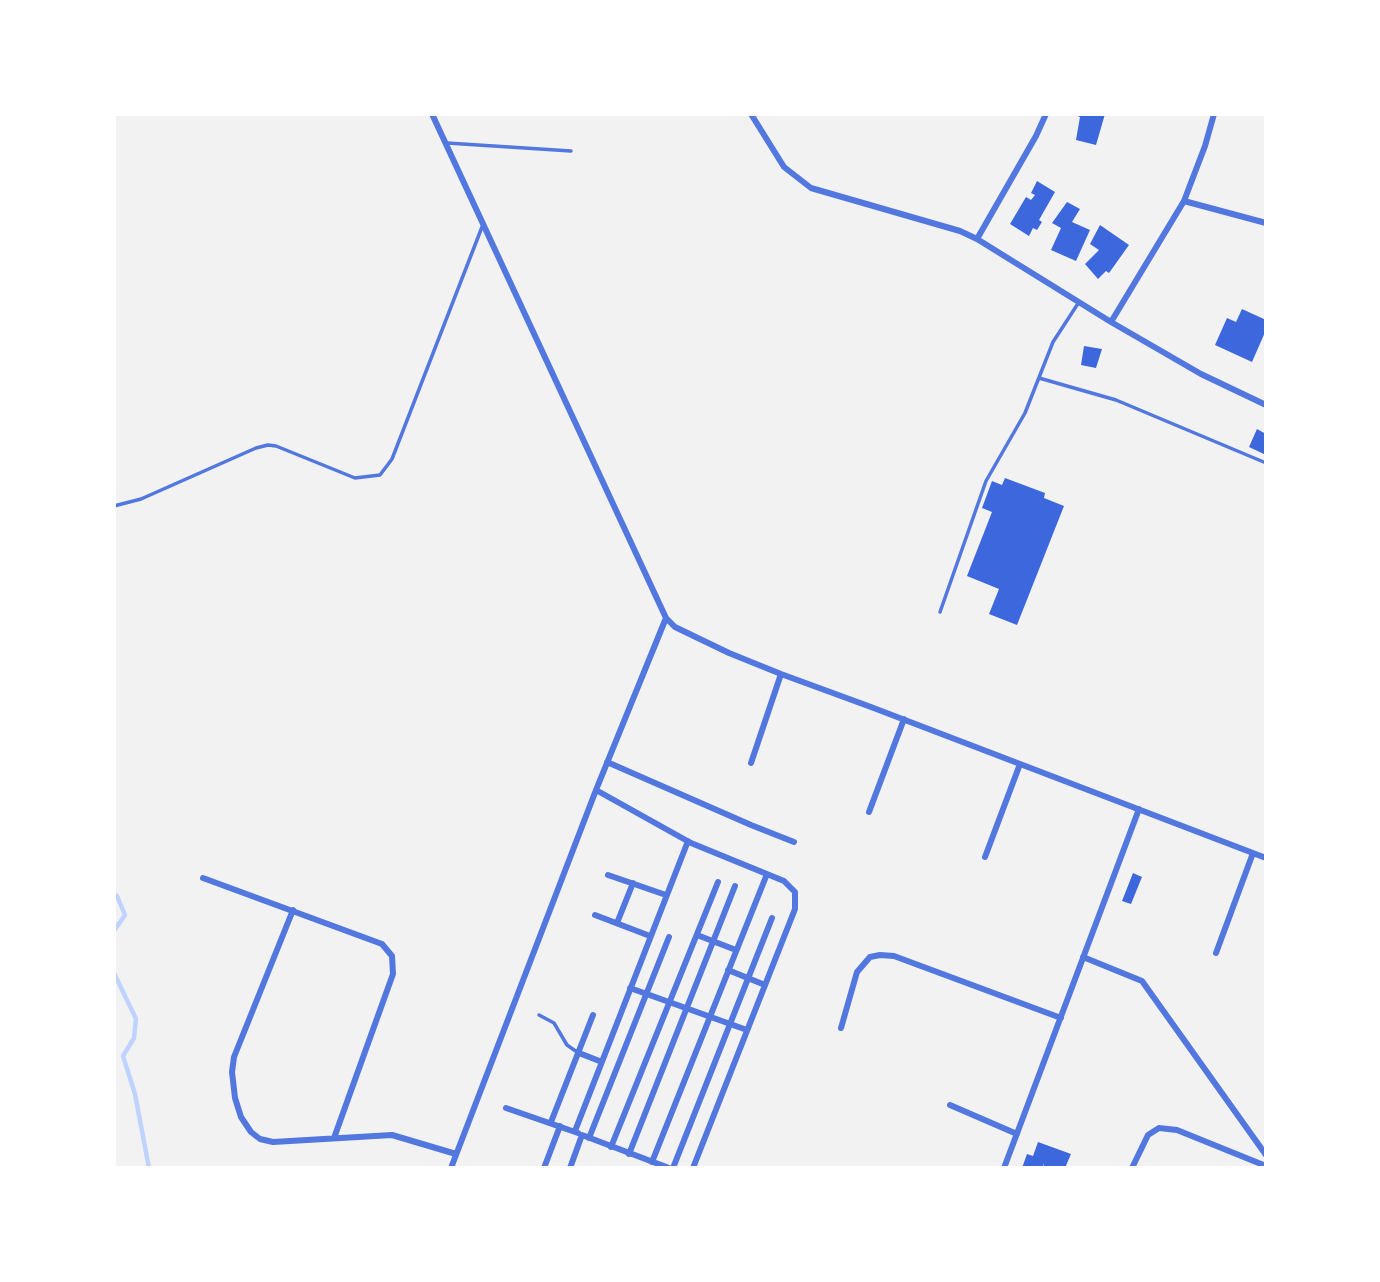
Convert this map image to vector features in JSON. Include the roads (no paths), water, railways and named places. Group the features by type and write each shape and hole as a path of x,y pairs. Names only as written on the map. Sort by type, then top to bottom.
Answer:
{"street":[{"path":"432,114 666,618 683,632 781,674 1266,858"},
{"path":"751,114 784,167 811,188 960,231 977,239 1201,374 1266,405"},
{"path":"977,239 1046,114"},
{"path":"1111,322 1184,201 1214,114"},
{"path":"1184,201 1266,223"},
{"path":"451,1168 596,790 666,618"},
{"path":"751,763 781,674"},
{"path":"869,812 904,719"},
{"path":"607,762 794,842"},
{"path":"985,857 1020,764"},
{"path":"596,790 688,841 791,886 797,899 693,1168"},
{"path":"1004,1168 1139,809"},
{"path":"575,1131 688,841"},
{"path":"1216,953 1253,853"},
{"path":"608,874 666,895"},
{"path":"652,1162 767,874"},
{"path":"203,878 382,944 392,956 393,974 334,1138"},
{"path":"611,1147 718,882"},
{"path":"617,923 633,883"},
{"path":"629,1154 735,886"},
{"path":"293,910 234,1057 232,1072 235,1098 241,1117 251,1132 260,1139 273,1142 392,1135 456,1154"},
{"path":"595,915 650,936"},
{"path":"506,1108 551,1122 671,1168 772,918"},
{"path":"697,934 736,950"},
{"path":"570,1168 586,1137 669,937"},
{"path":"841,1028 857,972 870,957 880,955 894,956 1061,1018"},
{"path":"1083,957 1142,981 1266,1155"},
{"path":"728,970 765,985"},
{"path":"630,988 747,1030"},
{"path":"551,1122 593,1015"},
{"path":"579,1053 602,1062"},
{"path":"950,1105 1017,1134"},
{"path":"544,1168 560,1126"},
{"path":"1132,1168 1148,1135 1159,1128 1177,1130 1266,1166"}],"lane":[{"path":"445,143 571,151"},
{"path":"114,506 141,499 268,445 355,478 380,475 392,459 483,224"},
{"path":"940,612 986,481 1024,412 1053,342 1079,302"},
{"path":"1038,378 1116,400 1266,463"},
{"path":"539,1016 554,1023 566,1045 579,1053"}],"waterway":[{"path":"114,895 117,896 125,915 114,931"},
{"path":"114,973 136,1019 134,1038 123,1056 135,1094 149,1168"}]}
